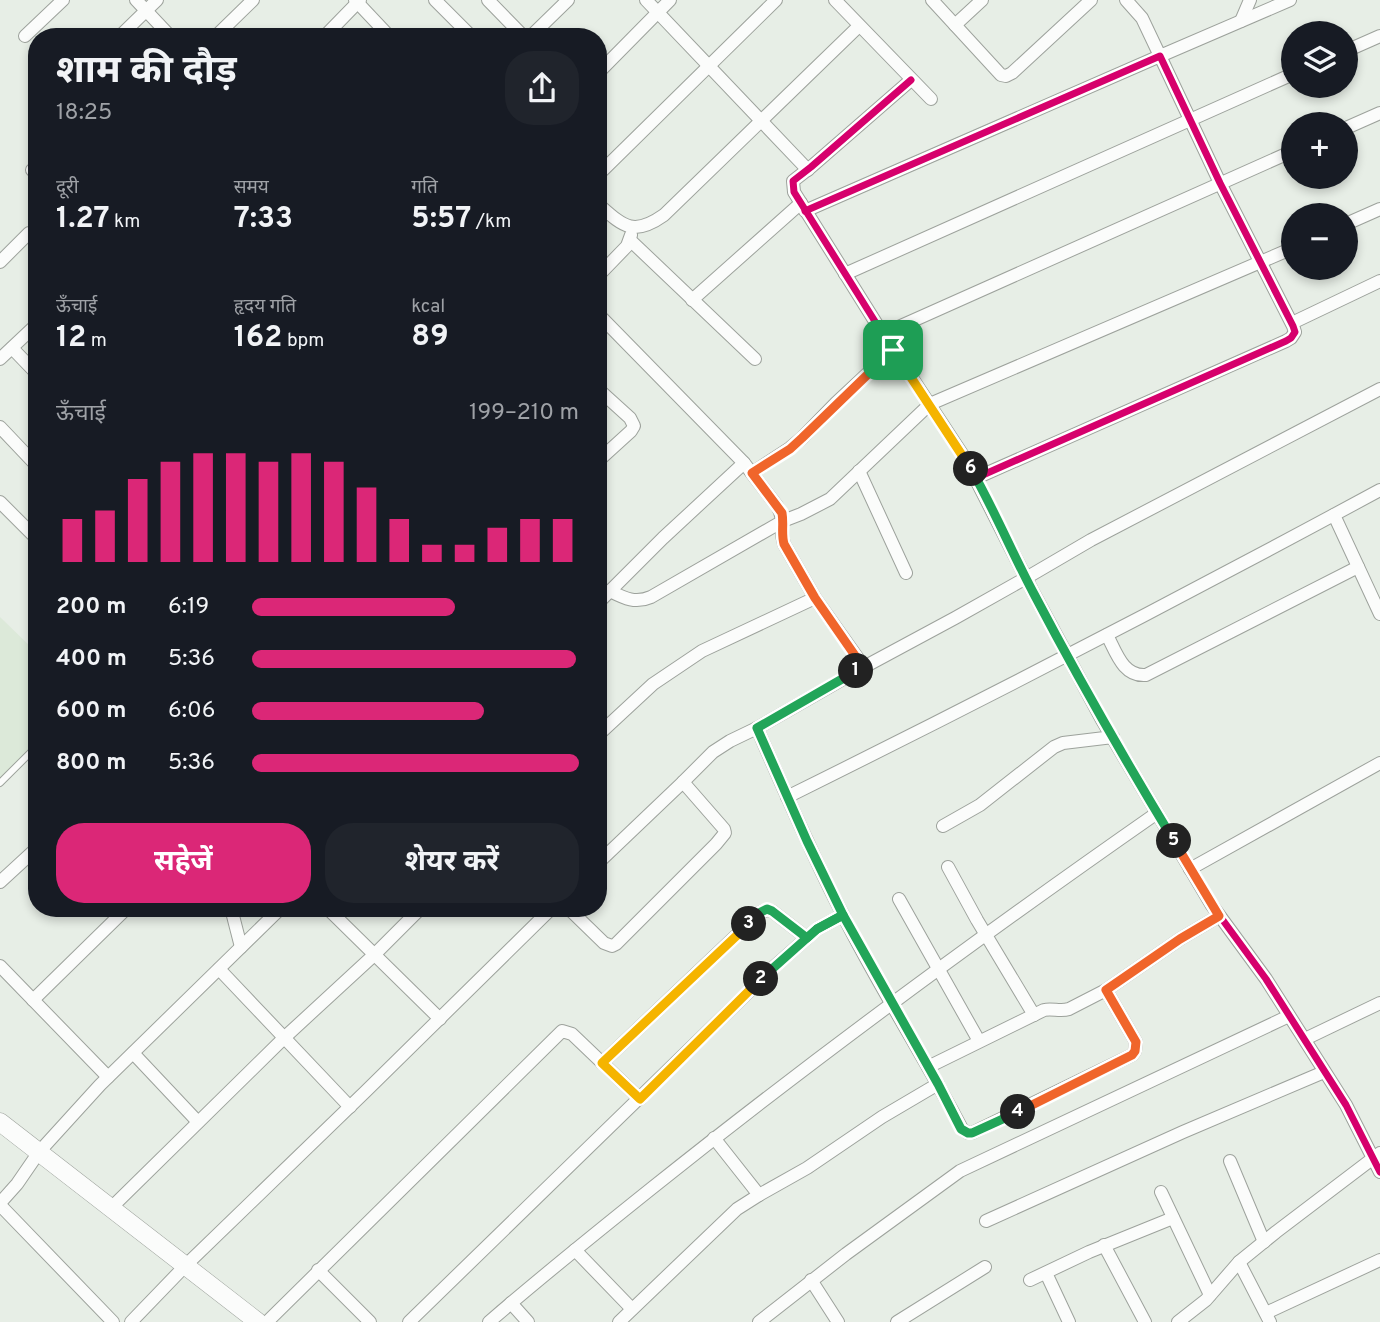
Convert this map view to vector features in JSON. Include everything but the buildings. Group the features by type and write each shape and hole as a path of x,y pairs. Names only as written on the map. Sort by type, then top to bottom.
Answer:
{"street":[{"path":"33,28 63,0"},
{"path":"136,0 163,28"},
{"path":"128,28 157,0"},
{"path":"224,28 253,0"},
{"path":"435,0 463,28"},
{"path":"488,0 515,28"},
{"path":"539,28 568,0"},
{"path":"646,0 808,170"},
{"path":"607,64 670,0"},
{"path":"607,166 776,0"},
{"path":"835,0 931,100"},
{"path":"932,0 1001,75 1006,76 1091,0"},
{"path":"955,24 982,0"},
{"path":"976,478 1286,341 1295,332 1220,183 1142,18 1126,0"},
{"path":"692,300 803,207 1290,0"},
{"path":"332,28 357,1 382,28"},
{"path":"1241,21 1245,2"},
{"path":"607,267 619,256 631,234 664,215 859,26"},
{"path":"25,36 28,33"},
{"path":"1358,46 1380,36"},
{"path":"845,274 1281,79"},
{"path":"911,80 793,181 794,192 976,478 1067,656 1157,813 1219,916 1266,979 1305,1039 1377,1155 1380,1171"},
{"path":"1358,123 1380,113"},
{"path":"883,334 1281,156"},
{"path":"1358,219 1380,209"},
{"path":"607,212 692,300 755,359"},
{"path":"0,262 28,234"},
{"path":"610,591 627,599 643,600 783,521 830,499 930,404 1281,253"},
{"path":"1292,323 1380,281"},
{"path":"607,323 748,468 777,506 782,513 784,544 815,598 863,667"},
{"path":"0,359 28,333"},
{"path":"12,348 28,365"},
{"path":"607,594 663,538 748,468 790,449 893,350"},
{"path":"607,854 719,747 1091,540 1380,389"},
{"path":"607,397 630,418 634,426 607,453"},
{"path":"0,427 28,457"},
{"path":"859,471 906,573"},
{"path":"787,797 1067,656 1380,490"},
{"path":"0,502 28,530"},
{"path":"1334,515 1380,614"},
{"path":"1107,635 1125,668 1138,675 1146,674 1358,567"},
{"path":"607,727 653,684 691,658 815,598"},
{"path":"757,728 843,915 961,1129 972,1133 1127,1058 1135,1051 1136,1042 1106,990"},
{"path":"943,827 980,805 1054,747 1063,743 1113,737"},
{"path":"1190,869 1380,763"},
{"path":"577,917 604,943 612,946 722,837 724,829 683,782"},
{"path":"489,1322 714,1138 986,934 1157,813"},
{"path":"0,882 28,856"},
{"path":"948,867 1034,1015"},
{"path":"899,899 979,1041"},
{"path":"602,1063 761,912 767,909 772,911 807,938"},
{"path":"409,1322 774,967 817,929 843,915"},
{"path":"928,1067 1034,1015 1049,1009 1069,1009 1106,990 1180,939 1219,916"},
{"path":"33,1000 118,917"},
{"path":"234,917 241,947"},
{"path":"113,1322 0,1204 39,1152 108,1077 272,917"},
{"path":"336,917 440,1019"},
{"path":"111,1208 412,917"},
{"path":"131,1322 543,917"},
{"path":"0,966 108,1077"},
{"path":"219,969 350,1107"},
{"path":"1305,1039 1380,1003"},
{"path":"759,1322 811,1280 960,1171 1289,1016"},
{"path":"267,1322 562,1031 572,1034 640,1099"},
{"path":"132,1053 198,1122"},
{"path":"986,1221 1324,1072"},
{"path":"619,1322 724,1220 882,1117 938,1084"},
{"path":"0,1122 258,1322"},
{"path":"714,1138 760,1195"},
{"path":"1178,1322 1199,1306 1239,1262 1377,1155"},
{"path":"1230,1161 1264,1242"},
{"path":"1161,1192 1210,1295"},
{"path":"1031,1280 1104,1245 1173,1218"},
{"path":"1104,1245 1145,1322"},
{"path":"575,1250 632,1309"},
{"path":"1239,1262 1268,1318 1380,1260"},
{"path":"897,1322 985,1267"},
{"path":"318,1270 370,1322"},
{"path":"1046,1273 1069,1322"},
{"path":"811,1280 838,1322"},
{"path":"510,1303 528,1322"}],"lane":[{"path":"0,783 28,755"}],"shaded area":[{"path":"0,617 28,644 28,751 0,778"}],"cycle path":[{"path":"805,211 1160,56 1295,332 1286,341 976,478"},
{"path":"911,80 793,181 794,192 966,460 1102,720 1211,904 1266,979 1346,1105 1380,1172"}],"route":[{"path":"893,350 790,449 752,473 782,513 784,544 815,598 863,667 757,728 843,915 817,929 774,967 640,1099 602,1063 767,909 772,911 807,938 817,929 832,920 843,915 961,1129 968,1133 1132,1055 1137,1046 1136,1042 1106,990 1180,939 1219,916 1102,720 966,460 893,350"}]}
